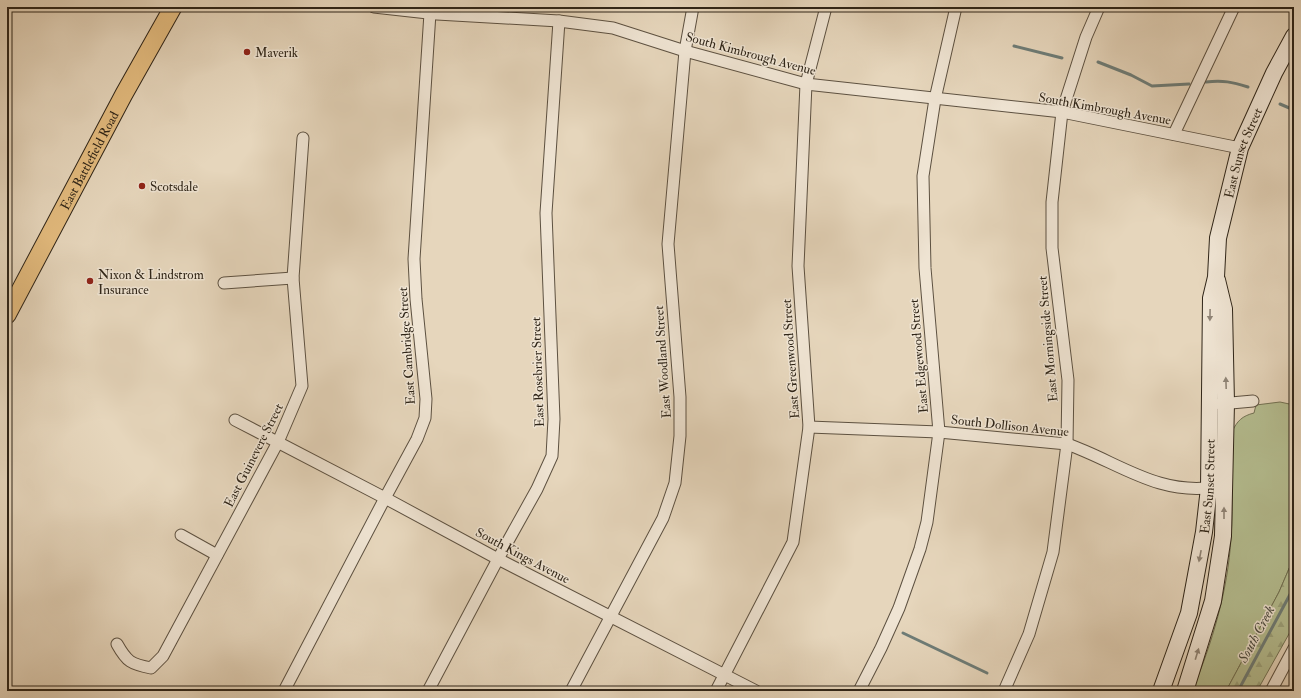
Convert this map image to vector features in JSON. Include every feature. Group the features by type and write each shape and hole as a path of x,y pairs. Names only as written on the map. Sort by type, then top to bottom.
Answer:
{"main road":[{"name":"East Battlefield Road","path":"7,315 124,94 173,7"},
{"name":"East Sunset Street","path":"1185,691 1213,601 1223,536 1216,487 1209,405 1211,298 1216,277 1218,238 1240,148 1274,73 1294,36"},
{"name":"East Sunset Street","path":"1161,691 1189,613 1204,532 1216,487 1226,403 1224,309 1216,277"}],"street":[{"name":"South Kimbrough Avenue","path":"374,7 430,13 559,21 613,28 685,51 806,84 1062,112 1240,148"},
{"name":"East Woodland Street","path":"571,691 663,518 675,483 680,436 680,397 668,244 685,51 693,7"},
{"name":"East Greenwood Street","path":"716,691 793,542 809,427 798,266 806,84 826,7"},
{"name":"East Edgewood Street","path":"859,691 899,608 920,549 927,522 939,432 925,268 922,176 936,99 956,7"},
{"name":"East Morningside Street","path":"1004,691 1029,634 1053,552 1067,444 1068,380 1052,248 1052,202 1062,112 1086,37 1099,7"},
{"path":"1174,134 1234,7"},
{"name":"East Cambridge Street","path":"284,691 417,439 425,418 426,399 416,299 414,259 430,13"},
{"name":"East Rosebrier Street","path":"428,691 498,558 537,489 552,456 554,419 546,212 559,21"},
{"name":"East Guinevere Street","path":"117,644 125,658 139,666 152,668 163,656 278,442 302,386 293,278 303,138"},
{"path":"224,283 293,278"},
{"path":"1209,405 1253,401"},
{"name":"South Kings Avenue","path":"235,420 756,691"},
{"name":"South Dollison Avenue","path":"809,427 939,432 1067,444 1082,449 1153,482 1197,489 1216,487"},
{"path":"181,535 217,555"},
{"path":"1271,691 1294,648"}],"green space":[{"path":"1280,402 1294,405 1294,557 1279,592 1226,691 1192,691 1206,655 1223,597 1232,525 1232,432 1240,420 1254,413 1256,405"},
{"path":"1294,557 1294,625 1257,691 1226,691 1279,592"}],"waterway":[{"path":"1014,46 1062,58"},
{"path":"1098,62 1131,75 1152,86 1189,84"},
{"path":"1206,82 1227,82 1248,87"},
{"path":"1280,104 1294,110"},
{"name":"South Creek","path":"1238,691 1294,587"},
{"path":"903,633 987,673"}],"place":[{"name":"Maverik","path":"247,52"},
{"name":"Scotsdale","path":"142,186"},
{"name":"Nixon & Lindstrom Insurance","path":"90,281"}]}
